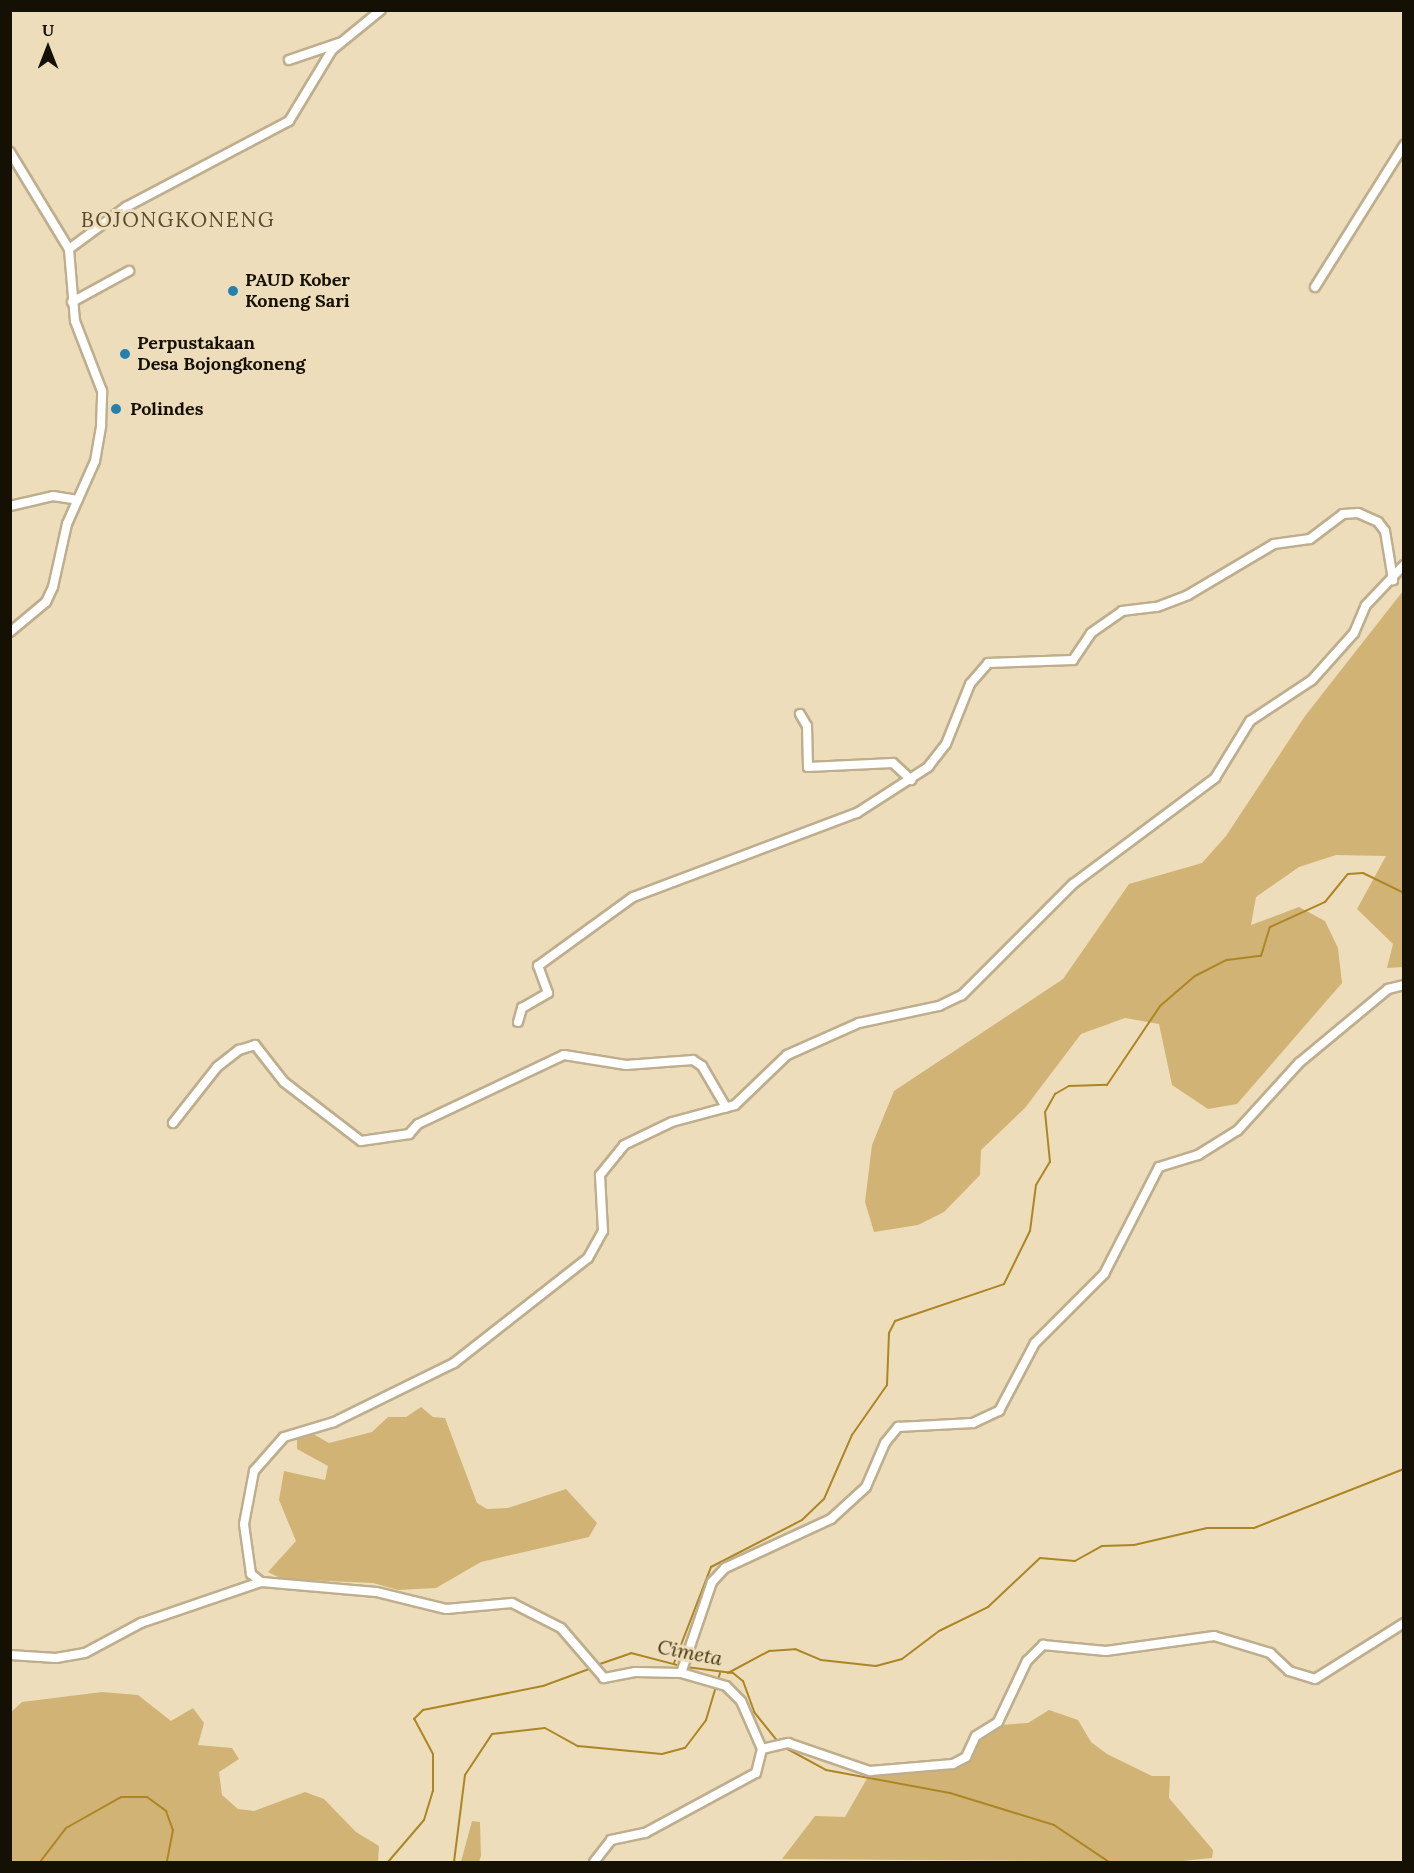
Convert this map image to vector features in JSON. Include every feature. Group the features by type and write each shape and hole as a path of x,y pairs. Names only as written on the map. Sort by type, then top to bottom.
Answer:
{"street":[{"path":"69,249 126,207 289,121 339,43 381,10"},
{"path":"289,60 339,43"},
{"path":"1315,287 1404,145"},
{"path":"10,152 69,249 72,302 102,396 94,461 78,500 53,587 46,602 10,632"},
{"path":"72,302 129,272"},
{"path":"10,506 53,496 78,500"},
{"path":"518,1022 522,1008 548,993 538,966 633,897 836,822 911,780 938,757 970,684 988,663 1073,660 1091,633 1122,610 1157,607 1188,595 1274,544 1310,538 1343,514 1358,513 1378,522 1393,580"},
{"path":"261,1582 248,1562 243,1510 254,1471 274,1444 428,1379 496,1335 538,1293 597,1249 603,1223 600,1175 611,1156 665,1124 741,1102 787,1055 859,1023 939,1006 962,995 1073,884 1215,778 1250,721 1312,680 1354,633 1366,604 1393,580 1404,566"},
{"path":"800,714 807,726 808,767 893,763 911,780"},
{"path":"683,1668 712,1582 725,1568 831,1519 866,1487 885,1443 898,1427 973,1423 999,1412 1035,1343 1104,1274 1159,1167 1198,1155 1238,1130 1299,1063 1388,989 1404,985"},
{"path":"172,1123 217,1068 238,1050 255,1045 284,1083 361,1141 409,1134 418,1124 564,1056 626,1065 693,1060 702,1066 726,1107"},
{"path":"10,1655 56,1659 85,1653 141,1623 261,1582 376,1592 446,1609 512,1603 561,1629 606,1679 635,1672 683,1668 726,1686 741,1701 762,1749 756,1773 645,1833 611,1840 594,1863"},
{"path":"762,1749 780,1744 870,1771 953,1764 966,1757 976,1736 998,1722 1027,1661 1043,1645 1106,1651 1214,1636 1270,1653 1289,1671 1315,1678 1404,1623"}],"shaded area":[{"path":"1403,591 1403,967 1387,968 1393,944 1357,909 1386,856 1336,855 1299,867 1256,897 1251,925 1299,907 1325,921 1338,948 1342,983 1237,1104 1208,1109 1172,1085 1159,1024 1125,1018 1081,1034 1025,1108 981,1150 980,1175 944,1212 918,1225 874,1232 865,1202 872,1145 894,1091 1063,979 1129,884 1202,863 1226,836 1305,716"},
{"path":"421,1407 433,1417 445,1418 477,1503 487,1509 508,1508 566,1489 597,1523 589,1537 481,1562 436,1588 398,1590 373,1583 282,1579 268,1572 296,1541 279,1500 284,1471 325,1480 328,1466 297,1449 297,1435 313,1434 329,1443 372,1432 388,1417 406,1417"},
{"path":"102,1692 138,1695 171,1721 193,1708 204,1723 198,1745 232,1748 239,1759 219,1772 222,1795 238,1809 254,1811 305,1792 324,1799 356,1832 379,1846 378,1862 11,1862 11,1712 22,1702"},
{"path":"1049,1710 1078,1720 1091,1742 1107,1754 1152,1776 1170,1776 1169,1798 1213,1850 1212,1858 1173,1862 782,1859 815,1816 845,1817 869,1775 948,1768 969,1758 981,1738 1000,1725 1028,1723"},
{"path":"472,1821 480,1822 481,1856 479,1862 461,1862"}],"waterway":[{"path":"674,1663 711,1567 802,1520 824,1499 852,1435 887,1385 889,1333 895,1321 1004,1284 1030,1231 1036,1185 1050,1162 1045,1112 1055,1094 1069,1086 1107,1085 1160,1006 1195,976 1227,960 1261,956 1270,927 1325,902 1348,874 1363,873 1404,893"},
{"path":"728,1673 769,1651 795,1649 821,1660 876,1666 902,1659 939,1631 988,1607 1040,1558 1075,1561 1102,1546 1134,1545 1207,1528 1254,1528 1404,1469"},
{"name":"Cimeta","path":"597,1665 631,1653 681,1666"},
{"name":"Cimeta","path":"686,1667 733,1673 743,1681 754,1712 778,1742"},
{"name":"Cimeta","path":"388,1862 424,1820 433,1791 433,1754 414,1719 423,1710 543,1686 592,1668"},
{"path":"454,1862 465,1775 492,1734 545,1728 578,1746 662,1754 685,1748 706,1720 720,1673"},
{"name":"Cimeta","path":"782,1746 826,1770 950,1793 1054,1825 1109,1862"},
{"name":"Cimeta","path":"40,1862 66,1828 121,1797 147,1797 166,1811 173,1830 167,1862"}],"place":[{"name":"PAUD Kober Koneng Sari","path":"233,291"},
{"name":"Perpustakaan Desa Bojongkoneng","path":"125,354"},
{"name":"Polindes","path":"116,409"}],"district":[{"name":"BOJONGKONENG","path":"178,220"}]}
